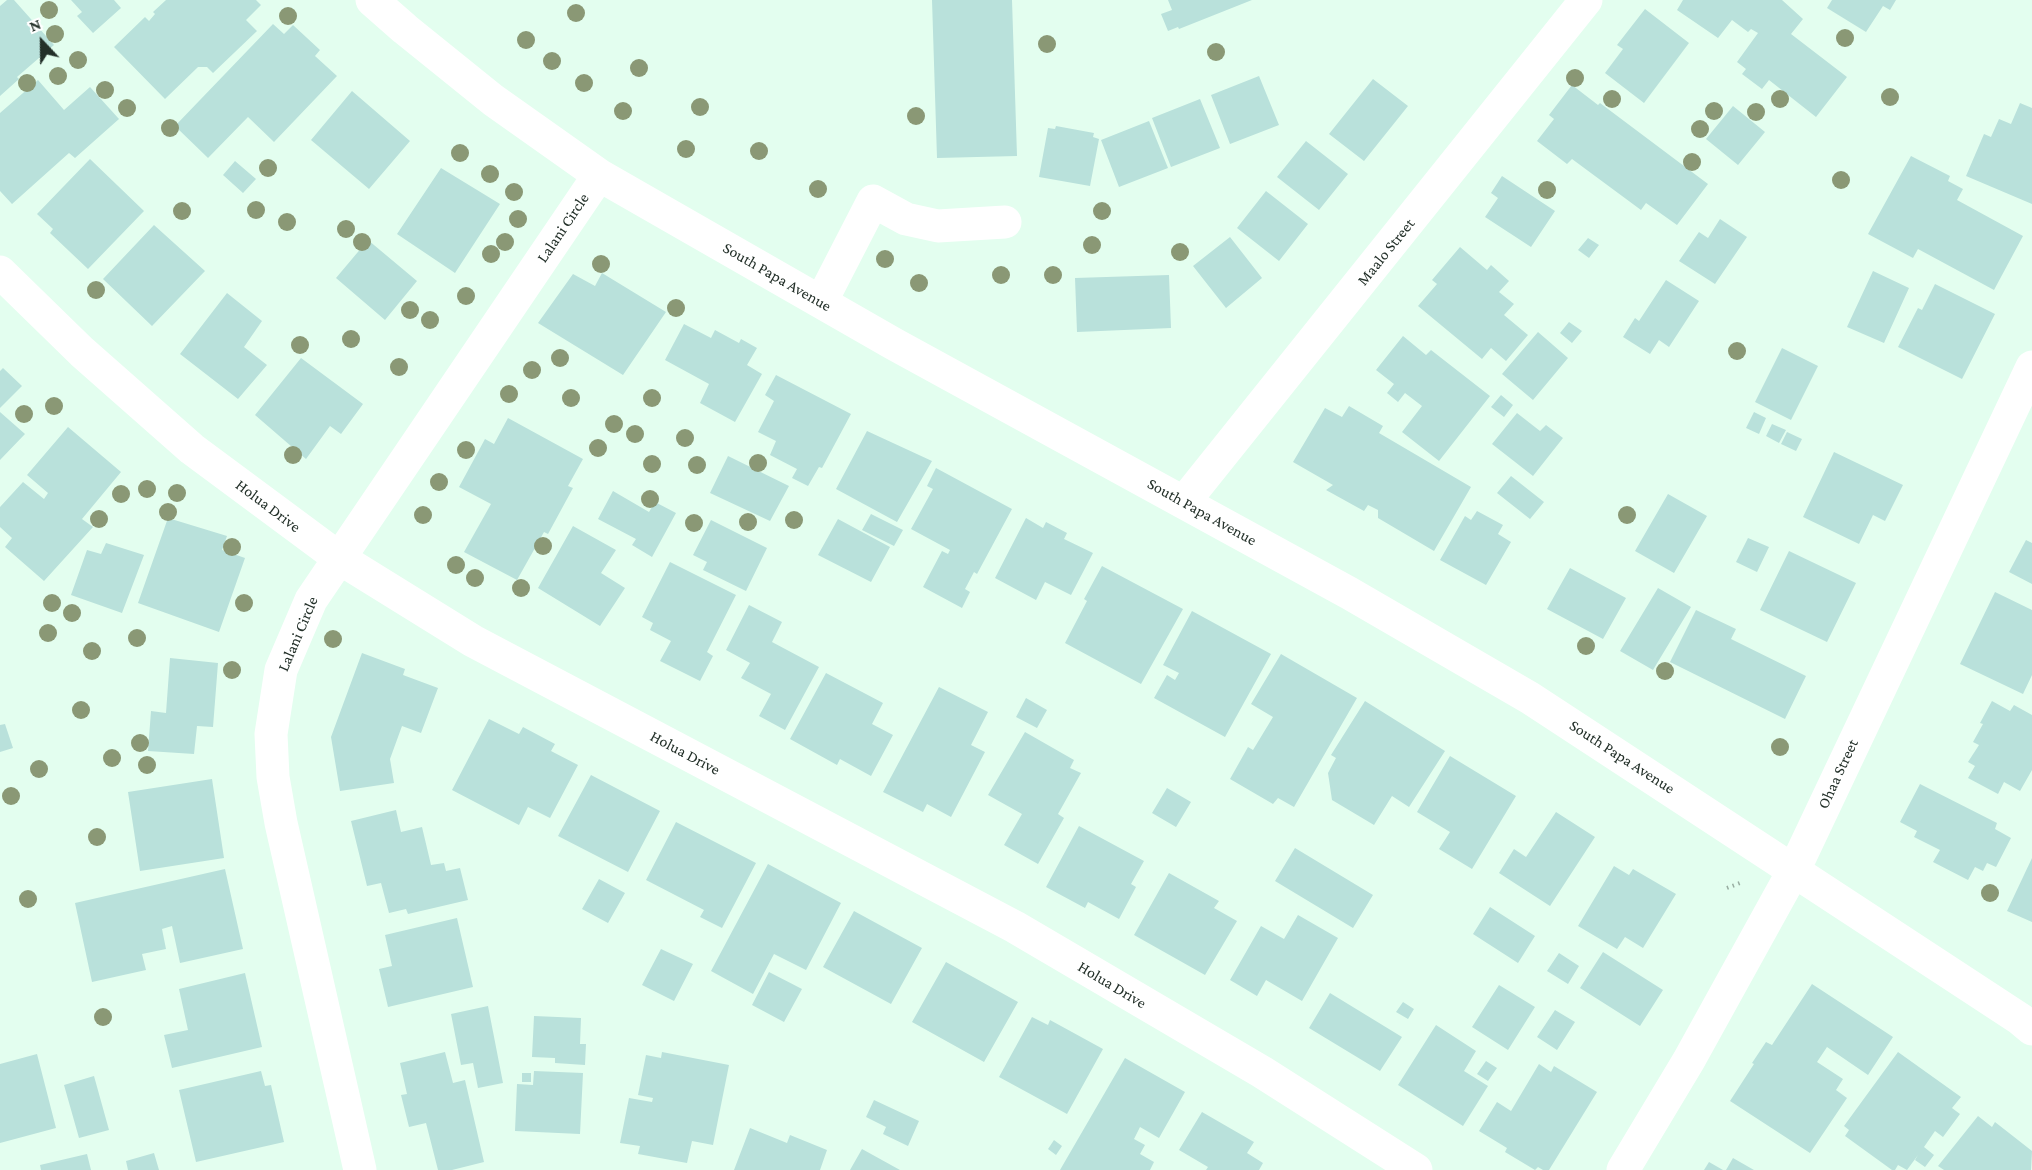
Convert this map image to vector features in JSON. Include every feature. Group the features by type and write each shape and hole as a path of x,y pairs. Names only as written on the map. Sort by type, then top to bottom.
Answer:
{"street":[{"name":"South Papa Avenue","path":"372,0 493,100 599,175 822,302 1349,593 1530,698 2010,1012 2032,1029"},
{"name":"Maalo Street","path":"1184,502 1586,0"},
{"name":"Lalani Circle","path":"360,1170 281,823 273,777 271,734 281,670 311,600 599,175"},
{"path":"822,302 873,201 906,219 938,225 1005,222"},
{"name":"Holua Drive","path":"0,272 82,352 192,449 339,558 473,641 1015,927 1262,1072 1416,1170"},
{"name":"Ohaa Street","path":"1623,1170 1689,1060 1794,870 2032,367"}],"path":[{"path":"1726,888 1740,883"}],"building":[{"path":"7,0 14,0 54,45 17,77 19,79 0,96 0,6"},
{"path":"71,0 114,0 121,8 93,33 77,16 82,12"},
{"path":"166,0 256,0 261,5 246,20 257,31 213,73 207,67 198,67 165,99 114,47 145,17 149,21 155,14 153,12"},
{"path":"932,0 1012,0 1017,156 937,158"},
{"path":"1168,0 1252,0 1179,29 1178,27 1168,31 1161,14 1172,10"},
{"path":"1683,0 1782,0 1803,19 1791,34 1847,77 1816,117 1769,80 1762,89 1742,74 1746,69 1737,62 1758,33 1751,29 1748,32 1732,20 1718,38 1677,10"},
{"path":"1832,0 1896,0 1890,10 1883,6 1866,32 1827,8"},
{"path":"1645,9 1689,43 1644,103 1605,73 1623,49 1617,45"},
{"path":"273,24 284,34 293,25 320,50 315,56 337,76 274,142 248,117 208,158 175,126"},
{"path":"1259,76 1279,125 1230,144 1211,95"},
{"path":"1373,79 1408,106 1364,161 1329,134"},
{"path":"38,80 64,110 90,87 119,119 75,158 69,153 12,204 0,191 0,113"},
{"path":"1572,85 1598,105 1600,103 1708,184 1677,225 1646,203 1641,210 1572,159 1567,164 1537,141 1554,119 1549,115"},
{"path":"352,91 410,141 369,189 311,140"},
{"path":"1200,99 1220,148 1171,167 1152,118"},
{"path":"2020,103 2032,108 2032,204 1966,176 1984,134 1991,137 1999,119 2011,124"},
{"path":"1733,106 1765,132 1738,165 1706,139"},
{"path":"1149,121 1168,168 1119,187 1101,140"},
{"path":"1056,126 1094,133 1093,137 1099,139 1090,186 1039,177 1048,128 1055,129"},
{"path":"1306,141 1348,174 1319,210 1277,177"},
{"path":"1911,156 1950,176 1948,181 1963,189 1957,200 2023,236 1994,290 1918,249 1913,258 1868,234"},
{"path":"90,159 144,211 88,269 50,233 53,229 37,214"},
{"path":"235,161 256,179 243,193 223,175"},
{"path":"441,168 500,204 455,273 397,234"},
{"path":"1502,176 1555,211 1531,247 1485,217 1498,198 1491,193"},
{"path":"1266,191 1308,224 1279,261 1237,228"},
{"path":"1720,219 1747,237 1715,284 1679,261 1699,232 1708,238"},
{"path":"154,225 205,271 152,326 103,279"},
{"path":"1230,237 1262,278 1226,308 1193,266"},
{"path":"1588,238 1599,245 1589,258 1578,250"},
{"path":"368,240 417,281 385,320 336,278"},
{"path":"1460,247 1487,270 1491,265 1509,281 1499,292 1514,304 1504,315 1528,335 1506,361 1491,348 1482,359 1418,306 1437,284 1432,280"},
{"path":"1873,271 1909,288 1884,343 1847,327"},
{"path":"602,273 666,312 623,375 538,323 573,274 595,286"},
{"path":"1169,275 1171,328 1077,332 1075,278"},
{"path":"1666,280 1699,301 1669,347 1659,340 1650,354 1623,337 1635,318 1639,321"},
{"path":"1935,284 1995,314 1962,379 1898,347 1918,308 1922,310"},
{"path":"227,293 262,321 244,347 267,365 238,399 180,354"},
{"path":"1569,322 1582,331 1572,343 1560,333"},
{"path":"684,324 711,338 715,330 739,343 741,339 757,348 747,365 762,374 735,422 700,403 709,384 665,360"},
{"path":"1538,332 1568,358 1533,400 1502,374"},
{"path":"1403,336 1426,355 1431,350 1490,396 1439,461 1402,432 1422,406 1405,393 1398,402 1387,393 1394,384 1376,370"},
{"path":"1782,348 1818,366 1791,420 1755,402"},
{"path":"301,358 363,404 341,434 330,426 306,459 255,415"},
{"path":"3,368 22,386 0,408 0,371"},
{"path":"776,375 851,414 822,468 819,467 808,486 792,478 797,469 770,455 776,441 758,432 774,401 765,395"},
{"path":"1501,395 1513,405 1504,417 1491,407"},
{"path":"1349,406 1383,426 1379,433 1471,487 1434,551 1378,518 1378,510 1368,505 1364,511 1326,490 1333,485 1293,462 1325,408 1342,417"},
{"path":"0,412 25,434 0,460"},
{"path":"1754,412 1766,418 1759,434 1746,428"},
{"path":"1517,413 1540,431 1546,425 1563,438 1533,476 1492,444"},
{"path":"508,418 583,459 568,486 573,488 548,534 544,532 517,580 464,552 491,504 459,487 485,439 494,444"},
{"path":"1772,424 1786,430 1779,443 1766,436"},
{"path":"68,427 121,472 82,519 93,527 44,581 5,547 12,538 0,527 0,507 23,482 44,499 48,493 27,475"},
{"path":"867,431 932,461 897,522 836,489"},
{"path":"1787,432 1802,439 1796,451 1781,444"},
{"path":"1834,452 1903,485 1885,521 1873,515 1859,544 1803,517"},
{"path":"728,456 789,486 770,521 710,493"},
{"path":"936,468 1012,509 977,574 974,572 965,589 970,592 962,608 923,587 942,551 948,554 950,550 911,529 933,489 927,486"},
{"path":"1511,476 1544,502 1530,519 1497,493"},
{"path":"613,491 649,512 655,502 676,513 652,557 632,545 636,539 598,519"},
{"path":"1668,494 1707,516 1674,573 1635,551"},
{"path":"1477,511 1503,525 1498,534 1511,542 1486,585 1440,560 1465,516 1471,520"},
{"path":"871,514 903,530 894,546 862,530"},
{"path":"168,518 227,536 222,550 245,558 219,632 138,603"},
{"path":"1026,518 1043,528 1046,522 1067,533 1064,539 1093,553 1071,595 1045,582 1036,600 995,578"},
{"path":"838,519 890,547 871,582 818,555"},
{"path":"711,520 767,548 746,591 703,570 707,562 693,555"},
{"path":"573,526 616,550 601,573 625,588 600,626 538,588"},
{"path":"1748,538 1769,547 1757,572 1736,562"},
{"path":"2026,540 2032,543 2032,584 2009,572"},
{"path":"106,543 144,555 122,613 71,595 87,550 101,554"},
{"path":"1789,551 1856,583 1827,642 1760,610"},
{"path":"670,562 736,595 707,652 713,656 700,681 660,661 671,641 650,630 653,623 642,617"},
{"path":"1102,566 1183,609 1141,684 1065,643 1087,601 1084,599"},
{"path":"1570,568 1626,598 1603,639 1547,609"},
{"path":"1658,588 1691,607 1653,670 1620,651"},
{"path":"1995,592 2032,610 2032,675 2023,694 1960,664"},
{"path":"749,605 782,622 772,642 819,667 785,730 759,716 771,694 741,678 750,663 726,650"},
{"path":"1696,610 1736,629 1731,639 1806,676 1785,719 1670,662"},
{"path":"1192,611 1271,654 1225,737 1154,698 1167,675 1175,680 1179,673 1163,665"},
{"path":"362,653 405,669 403,675 438,688 421,733 402,726 390,759 394,783 340,791 331,737"},
{"path":"1281,654 1357,698 1294,807 1278,798 1273,804 1230,779 1248,747 1253,750 1273,717 1251,704"},
{"path":"170,658 218,663 213,727 197,726 194,754 148,751 151,711 166,713"},
{"path":"826,673 883,703 872,724 893,735 871,776 840,759 837,765 790,739"},
{"path":"939,687 988,712 971,745 985,752 951,817 927,804 923,812 883,792"},
{"path":"1026,698 1047,710 1037,728 1016,717"},
{"path":"1365,701 1445,751 1409,807 1392,796 1374,825 1332,800 1328,773 1336,758 1331,755"},
{"path":"1992,701 2010,711 2014,705 2032,715 2032,770 2020,791 2004,782 1998,794 1968,778 1975,766 1968,762 1979,745 1973,742"},
{"path":"489,719 519,734 523,727 555,744 551,751 578,765 550,818 528,807 519,825 452,790"},
{"path":"5,724 13,748 0,752 0,725"},
{"path":"1025,732 1074,760 1070,768 1081,773 1058,814 1064,818 1038,864 1004,845 1022,814 988,795"},
{"path":"1450,756 1516,796 1472,869 1439,849 1450,832 1417,812"},
{"path":"591,775 660,811 628,872 558,836"},
{"path":"212,779 224,858 140,871 128,792"},
{"path":"1920,784 1997,823 1995,829 2011,838 1996,867 1987,863 1983,871 1975,867 1968,880 1933,862 1940,850 1914,837 1917,831 1900,822"},
{"path":"1167,788 1191,802 1176,827 1152,813"},
{"path":"396,810 401,832 422,827 431,865 444,863 446,871 460,868 468,900 408,914 406,909 389,913 381,883 367,886 351,821"},
{"path":"1556,812 1595,837 1550,906 1499,873 1514,849 1526,857"},
{"path":"676,822 756,863 722,928 700,917 704,910 646,880"},
{"path":"1079,826 1144,861 1131,884 1136,887 1119,919 1088,902 1085,908 1046,887"},
{"path":"1295,848 1373,895 1353,928 1275,881"},
{"path":"2032,858 2032,922 2007,911"},
{"path":"768,864 841,903 806,970 774,954 753,994 711,971"},
{"path":"1614,866 1629,875 1633,869 1676,894 1643,948 1625,937 1617,949 1578,926"},
{"path":"225,869 243,949 180,963 172,926 162,929 166,949 142,954 146,970 92,982 75,903"},
{"path":"1169,873 1219,901 1214,908 1237,921 1205,975 1134,935"},
{"path":"599,879 625,893 608,923 582,909"},
{"path":"1490,907 1535,936 1518,963 1473,934"},
{"path":"854,911 922,948 891,1004 823,967"},
{"path":"1298,915 1338,938 1302,1001 1266,980 1257,996 1230,980 1261,926 1284,939"},
{"path":"457,918 473,987 388,1007 379,969 392,966 385,935"},
{"path":"661,949 693,964 674,1001 642,985"},
{"path":"1603,952 1663,990 1640,1026 1580,988"},
{"path":"1559,953 1579,966 1568,984 1547,971"},
{"path":"946,962 1018,1002 984,1062 912,1022"},
{"path":"769,972 802,989 784,1022 752,1005"},
{"path":"245,973 262,1047 172,1068 164,1035 188,1030 179,989"},
{"path":"1812,984 1893,1037 1868,1075 1827,1047 1817,1062 1843,1079 1836,1090 1847,1098 1810,1153 1730,1101 1766,1042 1772,1045"},
{"path":"1499,985 1535,1007 1508,1050 1472,1027"},
{"path":"1330,993 1402,1037 1380,1071 1309,1028"},
{"path":"1403,1002 1414,1009 1408,1019 1396,1012"},
{"path":"488,1006 503,1083 478,1088 473,1063 461,1065 451,1014"},
{"path":"1555,1010 1575,1022 1557,1050 1537,1037"},
{"path":"534,1016 581,1018 580,1044 586,1044 585,1065 555,1063 555,1058 532,1057"},
{"path":"1032,1017 1048,1025 1050,1020 1103,1049 1067,1114 999,1077"},
{"path":"1436,1025 1476,1051 1464,1071 1488,1086 1463,1126 1398,1085"},
{"path":"445,1052 453,1083 465,1080 484,1162 452,1170 438,1170 426,1123 409,1127 401,1095 407,1094 400,1063"},
{"path":"662,1052 729,1065 713,1145 692,1141 687,1163 638,1154 640,1146 620,1143 629,1098 652,1102 653,1098 638,1095 646,1055 661,1058"},
{"path":"1898,1052 1961,1097 1952,1108 1960,1114 1943,1137 1935,1131 1924,1147 1934,1155 1925,1167 1915,1160 1918,1155 1907,1170 1898,1165 1895,1170 1892,1170 1845,1136 1849,1130 1844,1126"},
{"path":"37,1054 56,1128 0,1143 0,1064"},
{"path":"1125,1058 1185,1092 1159,1138 1140,1127 1134,1139 1145,1145 1140,1154 1154,1162 1150,1170 1060,1170"},
{"path":"1486,1061 1497,1068 1488,1081 1477,1074"},
{"path":"1539,1064 1551,1072 1554,1066 1597,1092 1549,1170 1538,1167 1535,1170 1505,1152 1507,1148 1479,1131 1497,1102 1511,1111"},
{"path":"261,1071 265,1086 271,1085 284,1142 196,1162 179,1090"},
{"path":"534,1071 583,1073 580,1134 515,1131 517,1084 533,1085"},
{"path":"522,1073 531,1073 531,1082 522,1082"},
{"path":"94,1076 109,1130 79,1138 64,1085"},
{"path":"874,1100 919,1121 908,1146 883,1134 886,1127 866,1117"},
{"path":"1202,1112 1254,1142 1247,1153 1263,1163 1259,1170 1206,1170 1208,1167 1179,1150"},
{"path":"1978,1116 1992,1127 1995,1122 2032,1151 2031,1170 1944,1170 1938,1166"},
{"path":"750,1128 787,1143 790,1135 827,1150 820,1170 734,1170"},
{"path":"1054,1140 1062,1146 1056,1155 1048,1149"},
{"path":"862,1149 900,1170 850,1170"},
{"path":"154,1153 159,1170 128,1170 126,1161"},
{"path":"87,1154 91,1170 41,1170 40,1165"},
{"path":"1733,1158 1754,1170 1726,1170"},
{"path":"1709,1162 1723,1170 1704,1170"}]}
